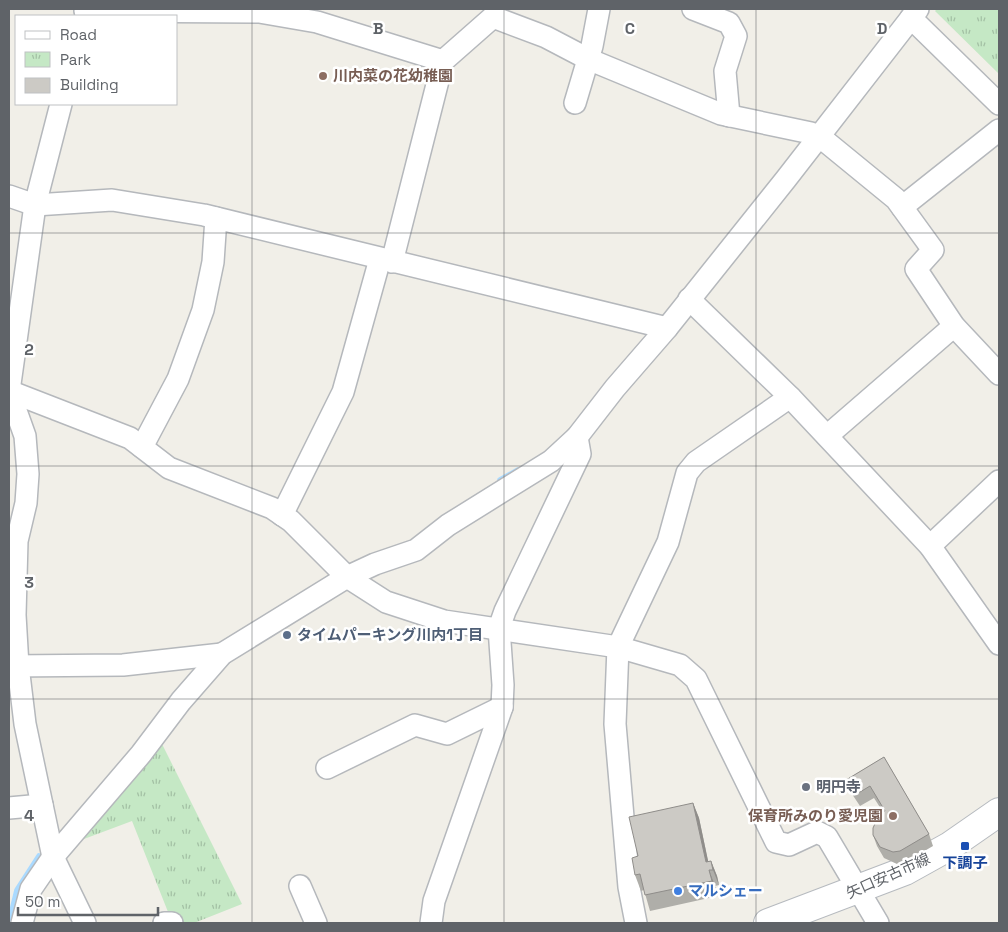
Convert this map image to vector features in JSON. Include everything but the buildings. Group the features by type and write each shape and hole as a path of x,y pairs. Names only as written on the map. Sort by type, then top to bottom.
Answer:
{"main road":[{"name":"矢口安古市線","path":"771,923 905,871 950,846 999,812"}],"street":[{"path":"575,103 592,46 599,9"},
{"path":"693,9 728,23 736,36 725,71 730,116"},
{"path":"85,12 165,10 259,12 317,22 443,61"},
{"path":"282,515 344,392 386,260 443,61 493,13 588,59 721,114 818,136 896,199 933,250 916,269 954,326 999,374"},
{"path":"22,923 31,889 53,857 141,754 181,701 222,654 346,577 375,564 416,550 448,525 551,461 577,437 615,388 667,328 914,13 999,104"},
{"path":"61,105 35,205 9,391 24,436 28,474 26,503 17,541 13,666 53,857 85,923"},
{"path":"902,207 999,130"},
{"path":"9,196 35,205 112,200 216,218 667,328"},
{"path":"142,447 178,379 202,310 214,262 216,218"},
{"path":"690,299 790,397 930,546 999,644"},
{"path":"827,436 954,326"},
{"path":"9,391 130,438 169,468 272,508 291,522 346,577 386,602 444,621 618,647 680,665 696,679 776,842 789,845 816,832 827,837 878,923"},
{"path":"636,923 629,887 615,724 618,647 668,542 687,473 696,462 790,397"},
{"path":"431,923 434,901 502,707 503,685 499,628 505,611 580,454 577,437"},
{"path":"930,546 999,481"},
{"path":"13,666 123,665 222,654"},
{"path":"327,768 415,725 447,734 502,707"},
{"path":"9,808 42,805"},
{"path":"300,886 316,923"},
{"path":"164,923 172,923"}],"green space":[{"path":"937,9 999,9 999,74 935,11"},
{"path":"160,740 242,904 194,923 180,923 170,917 132,821 76,842"}],"waterway":[{"path":"500,480 518,470"},
{"path":"9,923 17,890 39,856"}],"place":[{"name":"川内菜の花幼稚園","path":"323,76"},
{"name":"タイムパーキング川内1丁目","path":"287,635"},
{"name":"明円寺","path":"806,787"},
{"name":"保育所みのり愛児園","path":"893,816"},
{"name":"下調子","path":"965,846"},
{"name":"マルシェー","path":"678,891"}]}
